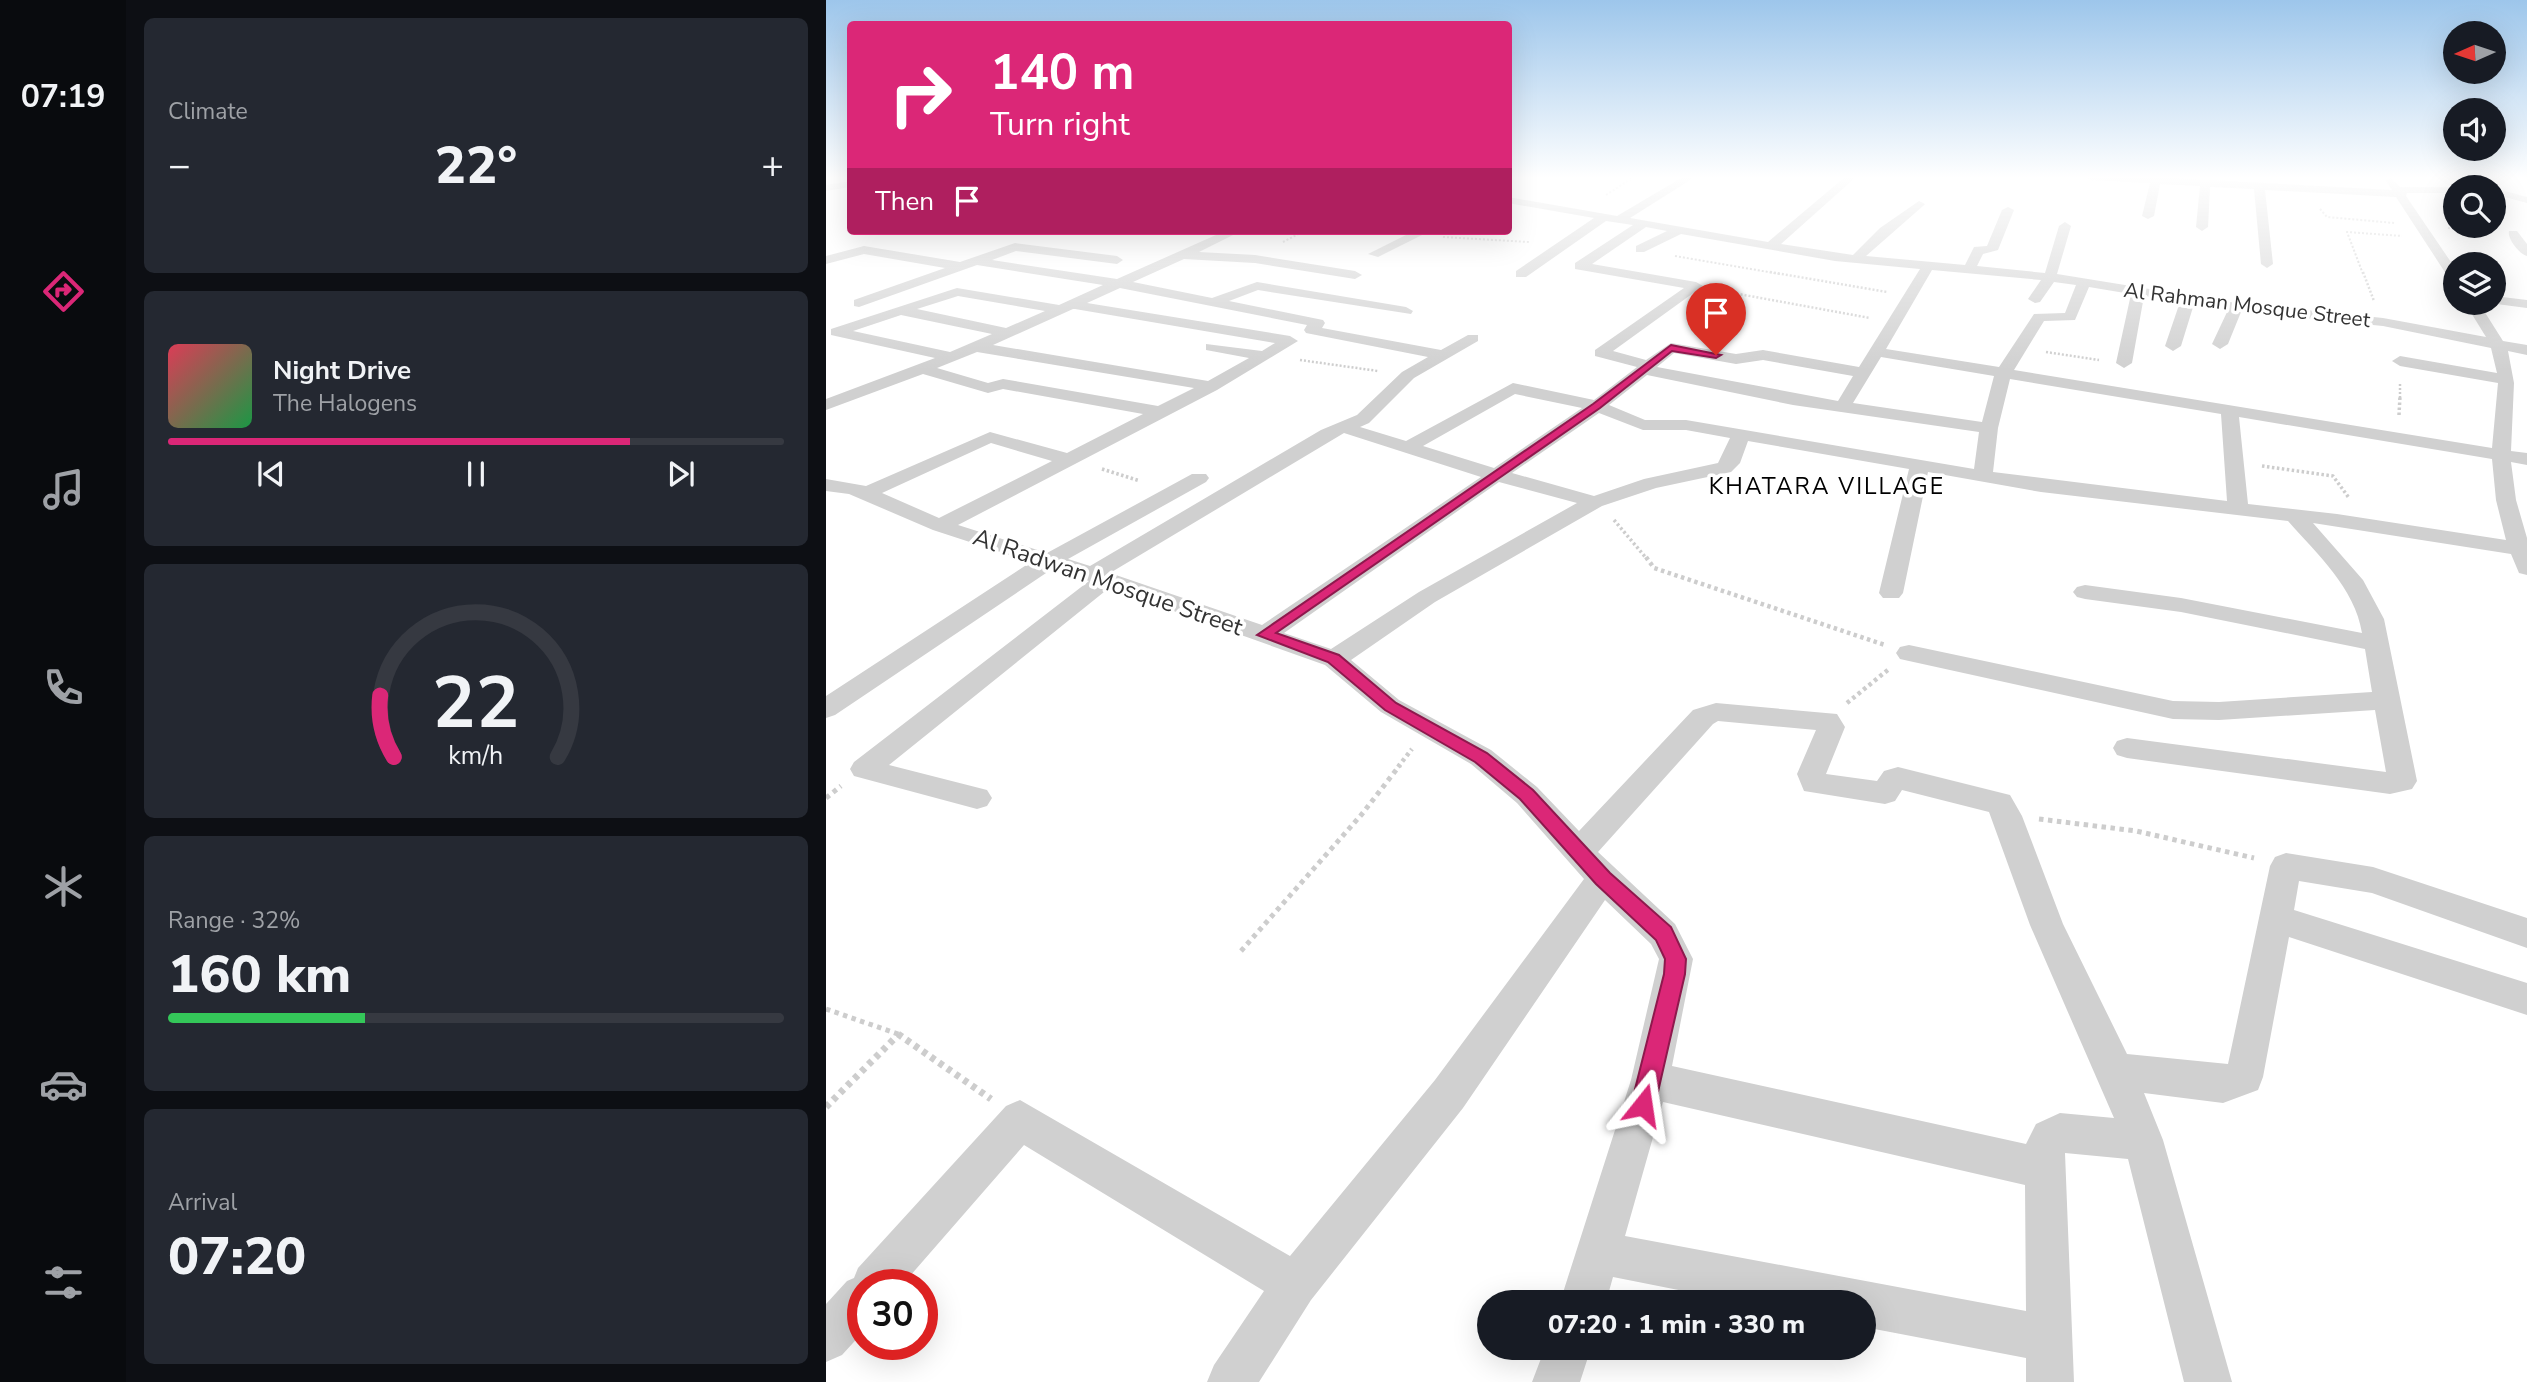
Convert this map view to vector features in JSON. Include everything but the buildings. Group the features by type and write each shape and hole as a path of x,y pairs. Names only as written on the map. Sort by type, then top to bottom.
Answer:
{"street":[{"path":"826,405 1008,334 1213,241"},
{"path":"1374,254 1401,241"},
{"path":"1521,274 1569,241"},
{"path":"1617,241 1580,266 1696,286"},
{"path":"1640,249 1655,241"},
{"name":"Al Rahman Mosque Street","path":"1753,241 1856,259 2050,277 2236,307 2383,322 2527,349"},
{"path":"1772,245 1776,241"},
{"path":"1856,259 1874,241"},
{"path":"1970,268 1977,250 1992,250 1995,241"},
{"path":"2035,299 2050,277 2060,241"},
{"path":"2265,241 2267,264"},
{"path":"2432,241 2443,259"},
{"path":"859,303 1016,246 1116,260"},
{"path":"826,260 860,250 960,267"},
{"path":"1185,255 1260,260 1355,275"},
{"path":"940,526 1211,386 1320,324 1122,284 976,261"},
{"path":"1842,408 1929,264"},
{"path":"1983,476 1989,428 2003,374 2039,317 2070,317 2084,283"},
{"path":"1211,303 1257,286 1406,311"},
{"path":"1696,286 1601,353 1647,367 1842,408 1989,428"},
{"path":"831,334 957,292 1290,341"},
{"path":"2124,363 2138,293"},
{"path":"2173,346 2188,300"},
{"path":"2506,301 2527,304"},
{"path":"2220,344 2236,307"},
{"path":"900,310 1008,334"},
{"path":"2479,315 2498,345 2505,385 2501,457 2507,510 2522,546"},
{"path":"1311,330 1443,355"},
{"path":"831,334 952,356"},
{"path":"977,799 864,769 1099,577 1342,427 1363,419 1408,375 1473,338"},
{"path":"976,347 1211,386"},
{"path":"1211,347 1265,356"},
{"path":"1264,635 1597,406 1673,347 1735,359 1763,355 1865,373"},
{"path":"1877,352 2501,457 2527,459"},
{"path":"922,369 988,388 1003,384 1161,412"},
{"path":"2402,369 2505,385 2527,394"},
{"path":"1409,447 1510,388 1597,406 1643,425 1686,425 1983,476 2522,546"},
{"path":"2230,412 2238,509"},
{"path":"1342,427 1496,475 1595,502"},
{"path":"1334,659 1427,597 1595,502 1651,483 1724,468 1730,463 1741,435"},
{"path":"867,493 986,438 995,437 1067,459"},
{"path":"1891,593 1920,464"},
{"path":"826,709 1049,561 1199,478"},
{"name":"Al Radwan Mosque Street","path":"826,485 867,493 940,526 1099,577 1334,659 1390,706 1481,757 1505,775 1591,865 1663,933 1676,959 1650,1080 1587,1290"},
{"path":"2127,748 2400,783 2402,780 2372,619 2355,585 2295,516"},
{"path":"2085,592 2181,605 2378,644"},
{"path":"1909,653 2008,671 2173,710 2219,711 2387,700"},
{"path":"1231,1382 1295,1284 1449,1094 1591,865 1703,717 1723,712 1825,721 1831,727 1811,774 1814,783 1885,793 1894,779 1898,778 2000,803 2047,925 2116,1071 2143,1140 2208,1382"},
{"path":"2116,1071 2224,1084 2244,1077 2286,866 2373,880 2527,933"},
{"path":"2274,918 2527,999"},
{"path":"1650,1080 2044,1169"},
{"path":"887,1269 1020,1120 1295,1284"},
{"path":"1876,1308 2049,1361 2045,1147 2050,1138 2060,1133 2143,1140"},
{"path":"1600,1253 1793,1290"},
{"path":"826,1339 847,1315"},
{"path":"1556,1382 1564,1360"}],"path":[{"path":"1531,241 1564,244"},
{"path":"2351,241 2383,322"},
{"path":"1640,249 1909,296"},
{"path":"1696,286 1777,304 1894,322"},
{"path":"2019,349 2124,363"},
{"path":"1299,360 1408,375"},
{"path":"2398,440 2402,369"},
{"path":"1067,459 1175,492"},
{"path":"2233,462 2333,476 2366,524"},
{"path":"1595,502 1633,539 1654,568 1909,653"},
{"path":"1825,721 1909,653"},
{"path":"1241,951 1362,814 1428,727"},
{"path":"2007,816 2136,831 2286,866"},
{"path":"826,1009 899,1034 1020,1120"},
{"path":"826,1107 899,1034"}],"district":[{"name":"KHATARA VILLAGE","path":"1827,486"}],"route":[{"path":"1643,1105 1676,959 1663,933 1603,878 1527,795 1481,757 1390,706 1334,659 1264,635 1597,406 1671,348 1716,355"}]}
